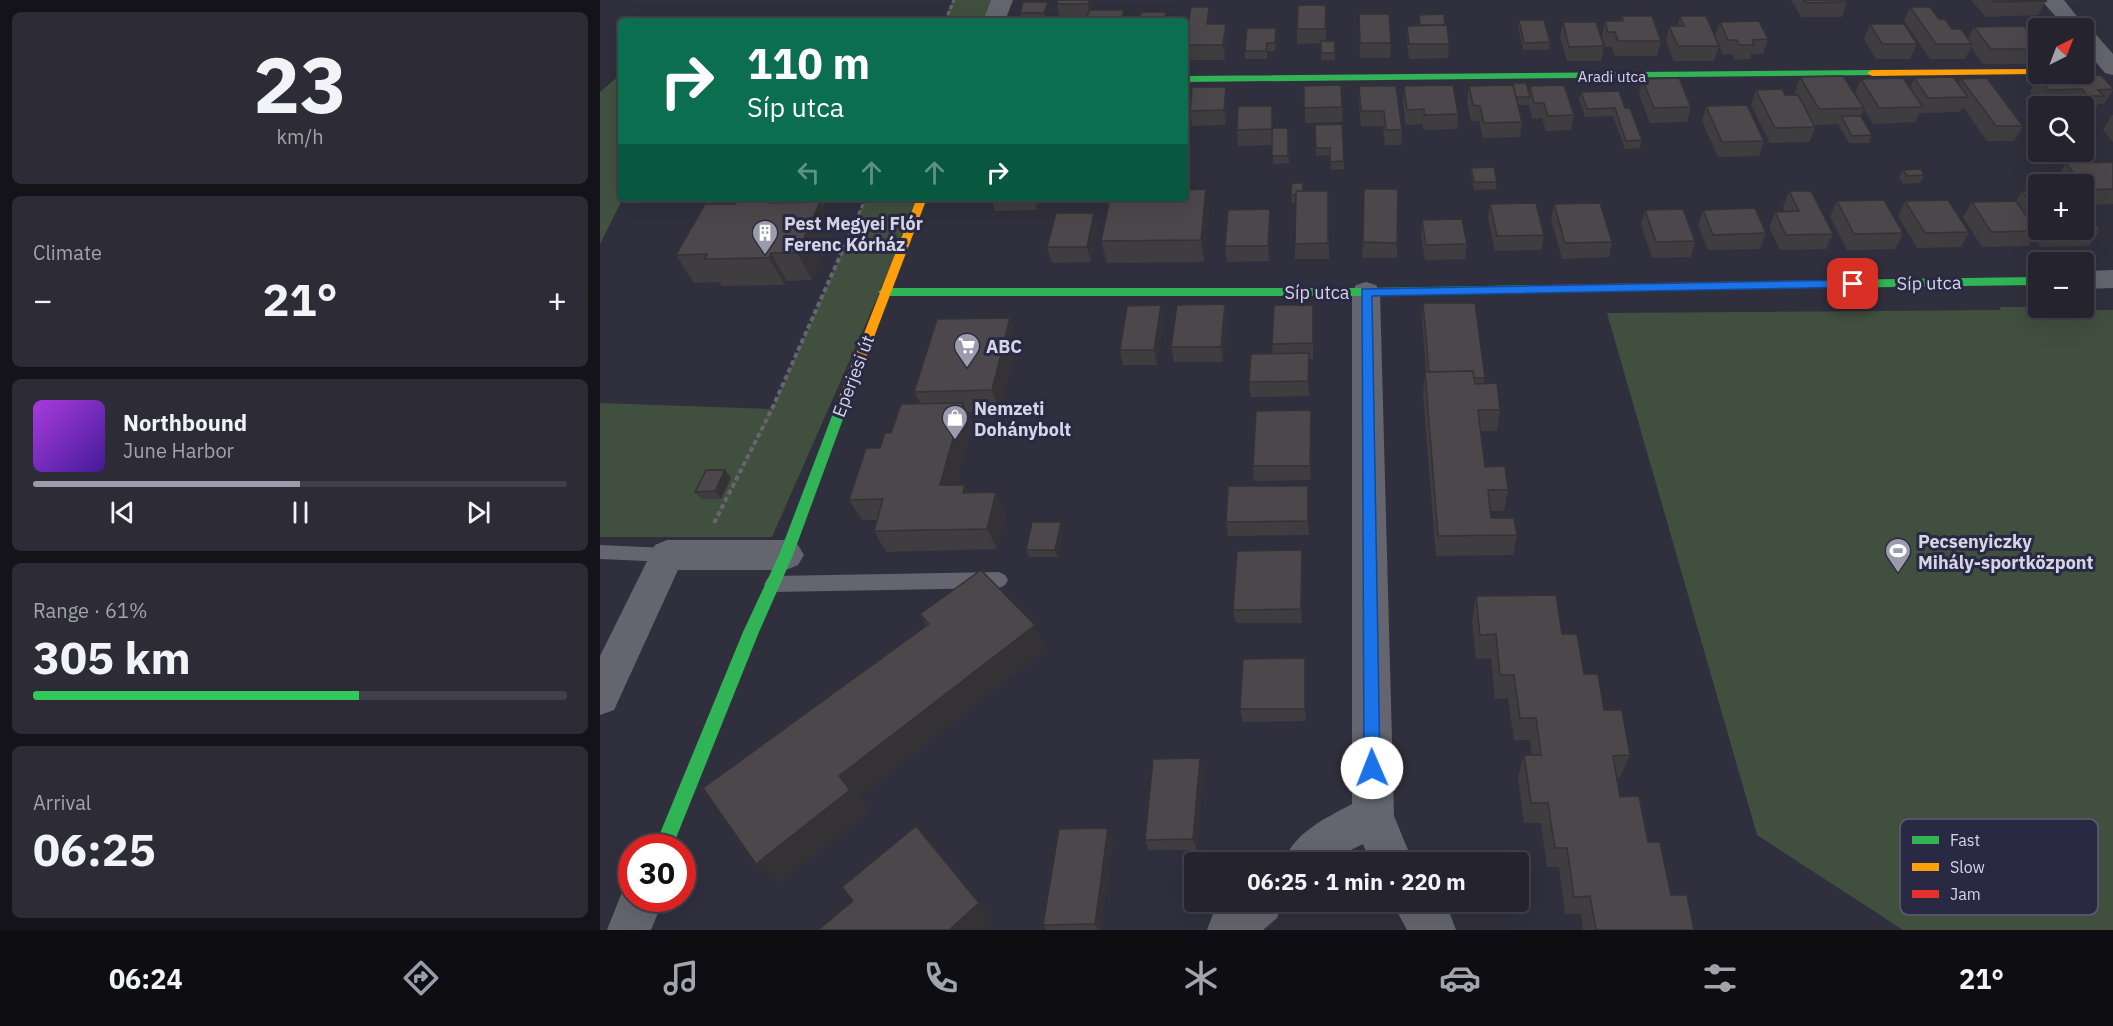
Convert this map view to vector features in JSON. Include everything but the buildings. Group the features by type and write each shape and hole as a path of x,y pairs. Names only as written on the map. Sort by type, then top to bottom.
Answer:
{"street":[{"path":"995,18 1002,0"},
{"path":"2052,0 2068,18"},
{"path":"2094,47 2113,70"},
{"path":"2094,71 2113,70"},
{"name":"Aradi utca","path":"1188,79 2028,72"},
{"name":"Eperjesi út","path":"669,834 747,643 780,570 884,292 921,201"},
{"path":"2094,280 2113,279"},
{"name":"Síp utca","path":"884,292 1366,292 2028,281"},
{"path":"1366,292 1373,816 1387,852"},
{"path":"600,697 682,555 780,570"},
{"path":"1316,852 1336,835 1373,816"},
{"path":"629,930 636,912"},
{"path":"1229,930 1250,912"},
{"path":"1421,912 1434,930"}],"lane":[{"path":"600,552 682,555"},
{"path":"780,570 999,580"}],"path":[{"path":"946,18 954,0"},
{"path":"682,555 772,409 865,201"}],"green space":[{"path":"954,0 1007,0 999,18 946,18"},
{"path":"618,77 618,201 622,201 600,244 600,92"},
{"path":"865,201 920,201 772,537 600,537 600,403 772,409"},
{"name":"Pecsenyiczky Mihály-sportközpont","path":"1999,307 2028,307 2028,318 2094,318 2094,310 2113,310 2113,930 1903,930 1757,835 1607,313 2001,310"}],"traffic: fast":[{"path":"1188,79 1872,73"},
{"path":"1828,284 2028,281"},
{"path":"884,292 1366,292 1542,289"},
{"path":"669,834 751,632 786,555 844,400"}],"traffic: slow":[{"path":"1872,73 2028,72"},
{"path":"844,400 921,201"}],"traffic: jam":[{"path":"1542,289 1828,284"}],"place":[{"name":"Pest Megyei Flór Ferenc Kórház","path":"765,256"},
{"name":"ABC","path":"967,369"},
{"name":"Nemzeti Dohánybolt","path":"955,441"},
{"name":"Pecsenyiczky Mihály-sportközpont","path":"1898,574"}],"route":[{"path":"1372,768 1366,292 1853,284"}]}
